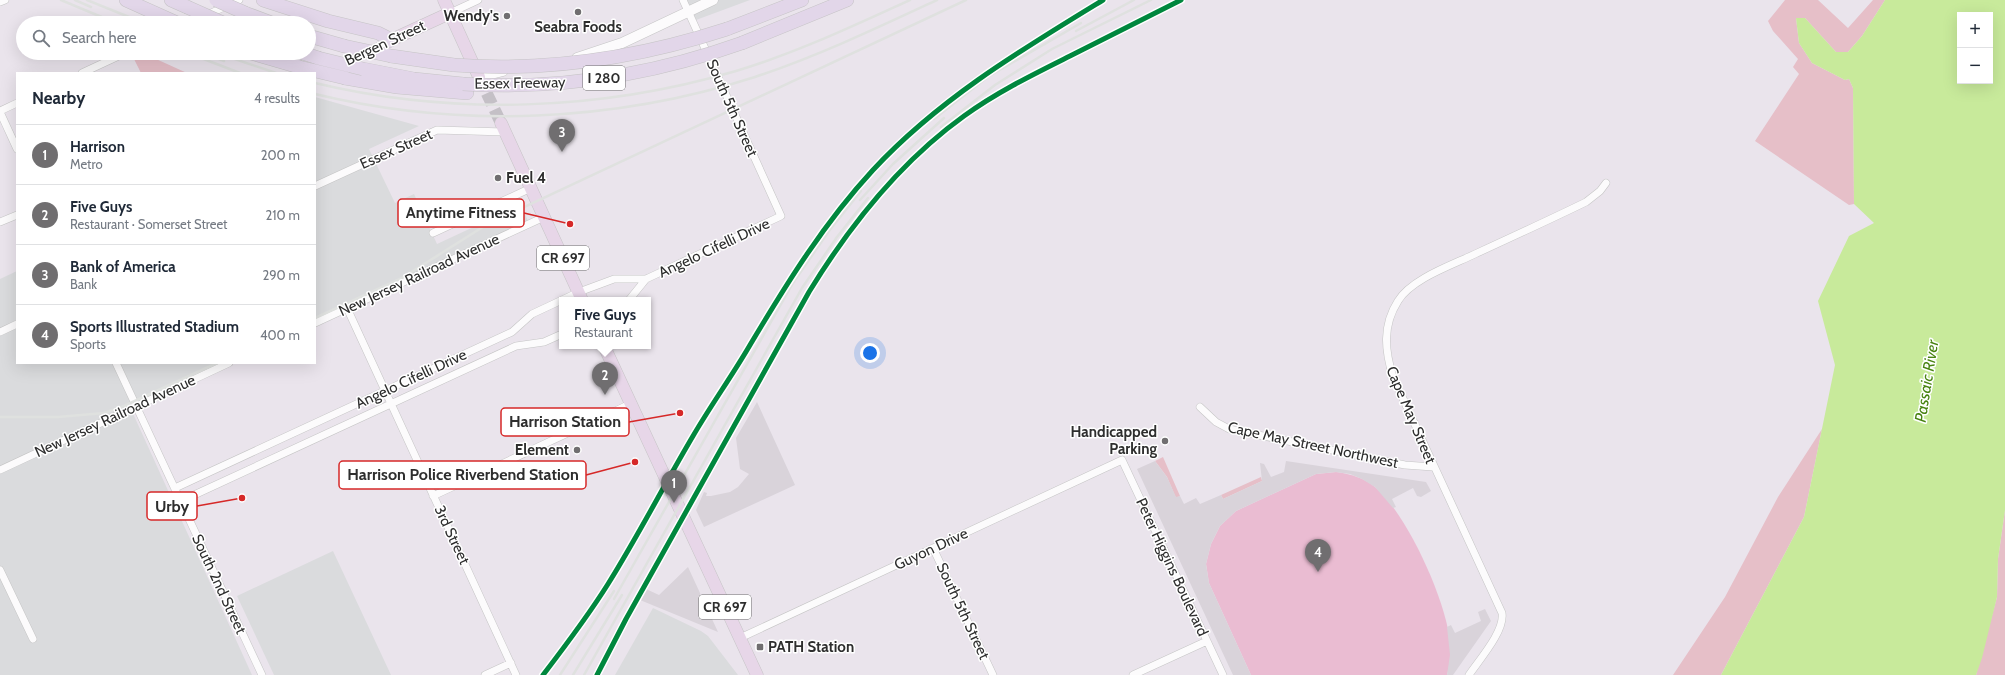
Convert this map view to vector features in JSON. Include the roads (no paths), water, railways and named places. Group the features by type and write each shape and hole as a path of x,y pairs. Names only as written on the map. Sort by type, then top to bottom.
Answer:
{"highway":[{"path":"126,0 161,16"},
{"path":"171,0 207,16"},
{"path":"216,0 253,16"},
{"name":"Essex Freeway","path":"316,38 344,46 391,56 454,65 517,67 593,62 663,48 727,29 802,0"},
{"name":"Essex Freeway","path":"316,57 363,69 465,88 580,81 655,69 698,58 742,43 847,0"},
{"path":"266,1 312,16"},
{"path":"316,17 384,35 389,41"},
{"path":"275,60 345,78 405,88 465,88"}],"main road":[{"path":"444,0 479,77"},
{"name":"Bergen Street","path":"389,41 450,13"},
{"name":"CR 697","path":"503,127 581,296"},
{"name":"CR 697","path":"605,349 757,675"}],"street":[{"path":"0,2 5,0"},
{"path":"205,16 239,0"},
{"name":"Bergen Street","path":"450,13 478,0"},
{"name":"South 5th Street","path":"683,0 781,216"},
{"path":"479,77 497,72 562,61 598,52 622,43 713,0"},
{"name":"Bergen Street","path":"316,76 389,41"},
{"path":"84,72 110,60"},
{"path":"16,104 0,112 16,147"},
{"name":"Essex Street","path":"316,186 437,130 503,127"},
{"name":"Cape May Street","path":"1468,675 1500,629 1503,618 1393,377 1387,357 1385,337 1397,301 1406,290 1437,272 1586,202 1600,191 1606,183"},
{"path":"433,232 531,188"},
{"path":"0,222 16,214"},
{"name":"Angelo Cifelli Drive","path":"581,296 614,279 646,279 781,216"},
{"name":"New Jersey Railroad Avenue","path":"316,323 544,217"},
{"name":"Angelo Cifelli Drive","path":"631,297 646,279"},
{"name":"Angelo Cifelli Drive","path":"175,488 512,332 532,314 559,304"},
{"name":"3rd Street","path":"347,308 516,675"},
{"path":"0,332 16,324"},
{"name":"Angelo Cifelli Drive","path":"180,501 516,346 544,342 559,335"},
{"name":"South 2nd Street","path":"116,364 262,675"},
{"name":"New Jersey Railroad Avenue","path":"0,470 227,364"},
{"path":"433,496 631,406"},
{"name":"Cape May Street Northwest","path":"1200,406 1216,422 1229,429 1405,465 1434,468"},
{"name":"Guyon Drive","path":"740,638 1122,460"},
{"name":"Peter Higgins Boulevard","path":"1122,460 1222,675"},
{"name":"South 5th Street","path":"933,548 993,675"},
{"path":"0,570 33,640"},
{"path":"1133,675 1206,641"},
{"path":"485,675 511,662"}],"water":[{"name":"Passaic River","path":"1885,0 2005,0 2005,510 1998,559 1997,597 1982,658 1976,675 1721,675 1804,517 1835,365 1818,301 1849,236 1874,223 1854,204 1853,88 1849,79 1845,80 1812,63 1799,43 1796,18 1805,18 1836,52 1848,52 1862,36"}],"tunnel":[{"path":"479,77 501,123"}],"railway":[{"path":"61,0 99,16"},
{"path":"75,0 91,7"},
{"path":"87,0 127,16"},
{"path":"316,83 367,94 420,101 473,104 526,104 579,101 632,94 685,84 758,64 867,20 910,0"},
{"path":"316,94 370,105 425,112 481,116 536,116 647,104 702,92 778,69 847,41 937,0"},
{"path":"316,318 402,278 486,225 966,0"},
{"path":"1042,37 1103,0"},
{"path":"1076,31 1134,0"},
{"path":"941,127 995,85 1052,49 1151,0"},
{"path":"597,675 626,619 809,292 859,219 878,196 919,153 941,134 977,107 1029,77 1181,0"},
{"path":"934,119 989,76 1081,23"},
{"path":"206,60 237,72"},
{"path":"238,60 273,72"},
{"path":"853,193 887,155 937,110"},
{"path":"860,200 893,164 944,118"},
{"path":"614,599 793,283 829,231 861,191"},
{"path":"584,675 802,288 837,237 868,198"},
{"path":"543,675 584,620 607,585 698,428 753,340"},
{"path":"0,417 58,417 104,413 124,406 215,364"},
{"path":"560,675 614,591"},
{"path":"573,675 622,595"}],"place":[{"name":"Seabra Foods","path":"578,12"},
{"name":"Wendy's","path":"507,16"},
{"name":"Bank of America","path":"562,152"},
{"name":"Fuel 4","path":"498,178"},
{"name":"Anytime Fitness","path":"570,224"},
{"name":"Five Guys","path":"605,395"},
{"name":"Harrison Station","path":"680,413"},
{"name":"Handicapped Parking","path":"1165,441"},
{"name":"Element","path":"577,450"},
{"name":"Harrison Police Riverbend Station","path":"635,462"},
{"name":"Urby","path":"242,498"},
{"name":"Harrison","path":"674,503"},
{"name":"Sports Illustrated Stadium","path":"1318,572"},
{"name":"PATH Station","path":"760,647"}]}
